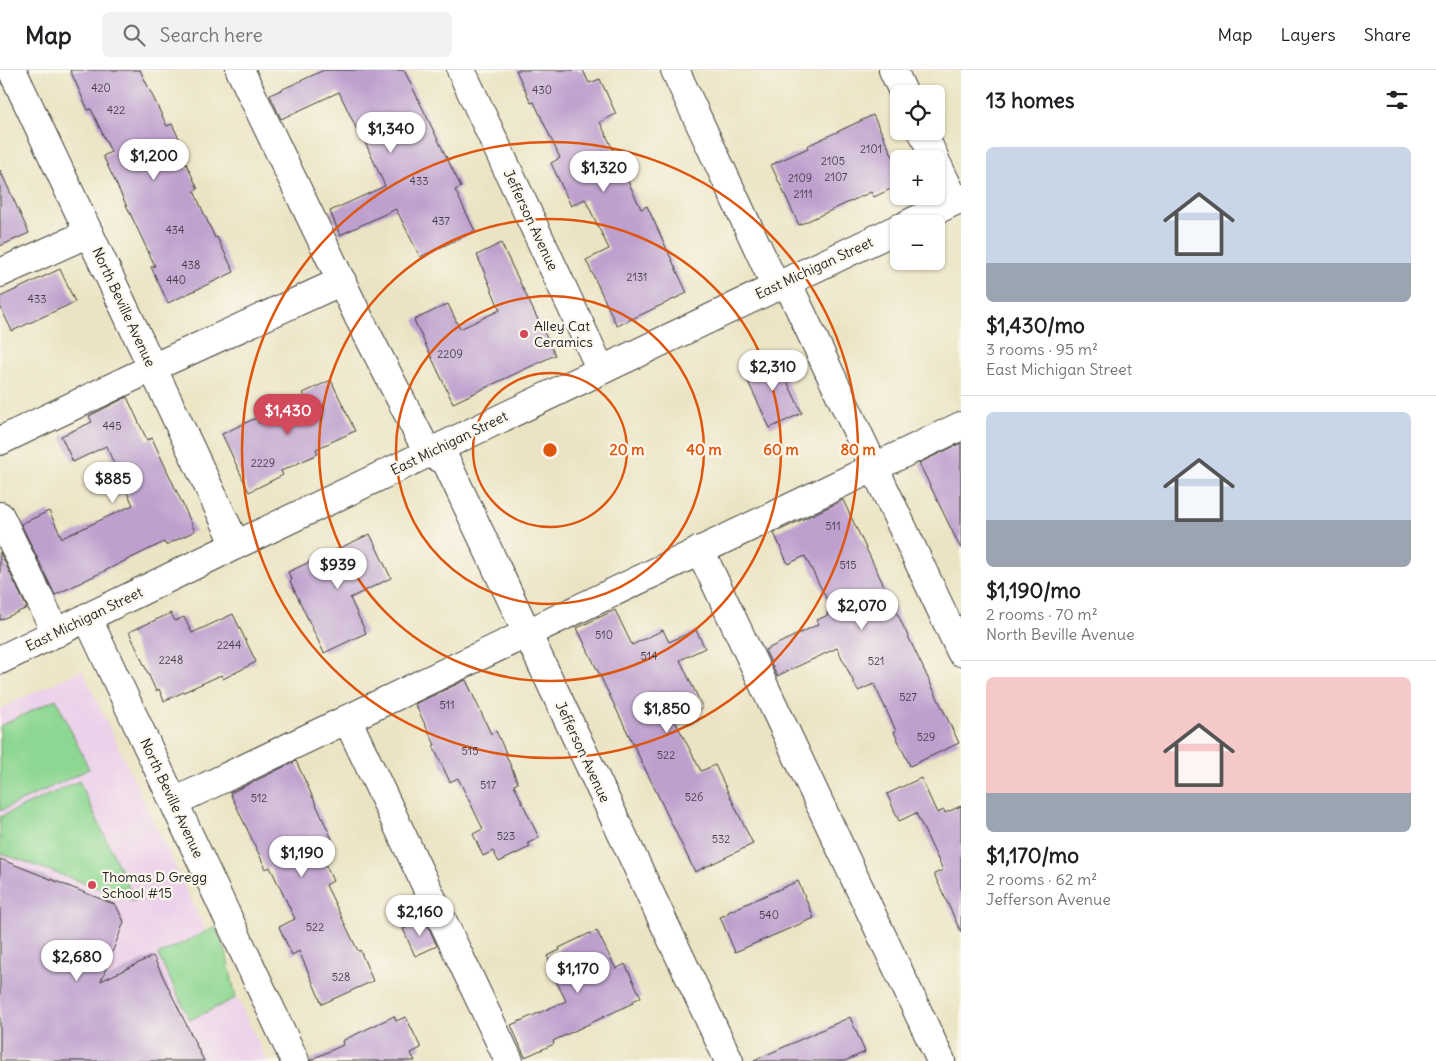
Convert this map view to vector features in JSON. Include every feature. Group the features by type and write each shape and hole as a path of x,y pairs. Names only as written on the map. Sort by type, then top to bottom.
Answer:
{"street":[{"name":"North Beville Avenue","path":"12,70 236,544"},
{"path":"240,70 364,327 428,453"},
{"name":"Jefferson Avenue","path":"461,70 602,370"},
{"path":"675,70 874,467 961,652"},
{"path":"893,70 900,85"},
{"path":"927,215 958,200 945,176"},
{"name":"East Michigan Street","path":"0,660 236,544 890,232"},
{"path":"0,273 89,233"},
{"path":"0,442 152,368 342,280"},
{"path":"174,802 961,426"},
{"name":"Jefferson Avenue","path":"428,453 446,461 729,1061"},
{"path":"0,516 56,633"},
{"path":"700,550 941,1061"},
{"name":"North Beville Avenue","path":"87,617 295,1061"},
{"path":"347,719 508,1061"}],"shaded area":[{"name":"Thomas D Gregg School #15","path":"82,670 267,1061 0,1061 0,709"}],"green space":[{"path":"56,699 89,769 0,811 0,726"},
{"path":"79,781 135,901 0,853 0,817"},
{"path":"215,927 226,952 236,998 190,1020 158,955"}],"building":[{"path":"70,70 140,70 167,126 172,124 186,153 182,155 198,189 194,191 215,238 217,237 234,272 168,303 151,267 155,266 103,156 111,152 91,109 88,110"},
{"path":"324,70 404,70 461,187 455,190 475,231 420,257 396,209 340,235 330,211 385,186 360,131 358,132 339,92 281,119 270,95"},
{"path":"516,70 583,70 589,83 600,79 616,114 600,122 641,209 647,206 687,293 617,326 586,260 609,249 585,199 571,206 551,163 560,158 534,102 531,103"},
{"path":"873,115 890,150 890,189 874,197 871,192 799,225 771,165 808,148 807,146"},
{"path":"0,170 29,233 0,246"},
{"path":"501,243 555,355 453,403 414,320 448,304 460,329 500,310 477,255"},
{"path":"60,269 75,302 12,331 0,306 0,297"},
{"path":"775,356 802,413 770,428 743,371"},
{"path":"331,380 355,431 316,449 318,454 281,471 283,475 249,492 222,434 256,418 259,423 307,401 303,393"},
{"path":"127,397 147,440 152,438 195,531 166,545 164,542 55,595 21,524 49,511 62,538 133,505 106,446 73,462 61,436 92,422 89,416"},
{"path":"961,443 961,549 919,463"},
{"path":"843,500 959,743 910,766 874,684 858,691 837,648 777,676 765,650 819,624 817,620 828,615 827,612 832,610 805,556 788,564 774,533"},
{"path":"370,534 391,578 350,598 366,633 324,653 290,581 292,580 288,572"},
{"path":"0,552 27,608 0,620"},
{"path":"615,610 632,645 663,630 669,642 696,630 705,648 680,660 703,708 675,721 701,771 715,765 753,844 695,872 577,628"},
{"path":"171,613 175,621 184,617 192,633 233,614 256,662 223,679 221,675 164,701 159,689 156,691 129,632"},
{"path":"466,680 491,734 496,731 518,783 514,785 539,838 528,843 530,847 499,862 493,851 483,856 473,834 483,829 458,778 450,782 415,704"},
{"path":"296,761 332,839 317,846 333,881 326,885 358,951 360,950 373,981 322,1004 299,951 292,955 279,927 295,919 270,867 266,869 230,793"},
{"path":"921,778 937,813 944,810 945,813 961,806 961,932 934,874 943,870 916,813 899,821 887,794"},
{"path":"0,859 116,905 124,922 101,981 153,956 204,1061 0,1061"},
{"path":"798,881 814,918 735,952 720,917"},
{"path":"425,919 437,946 415,956 403,929"},
{"path":"597,931 616,969 625,964 641,997 633,1001 633,1003 553,1041 554,1044 525,1057 511,1025 566,1001 548,964 550,963 547,956 560,950 559,948"},
{"path":"394,1016 396,1021 406,1017 421,1048 411,1053 415,1061 310,1061 343,1045 342,1041"},
{"path":"850,1017 865,1052 845,1061 753,1061"}],"place":[{"name":"Alley Cat Ceramics","path":"524,334"},
{"name":"Thomas D Gregg School #15","path":"92,885"}]}
